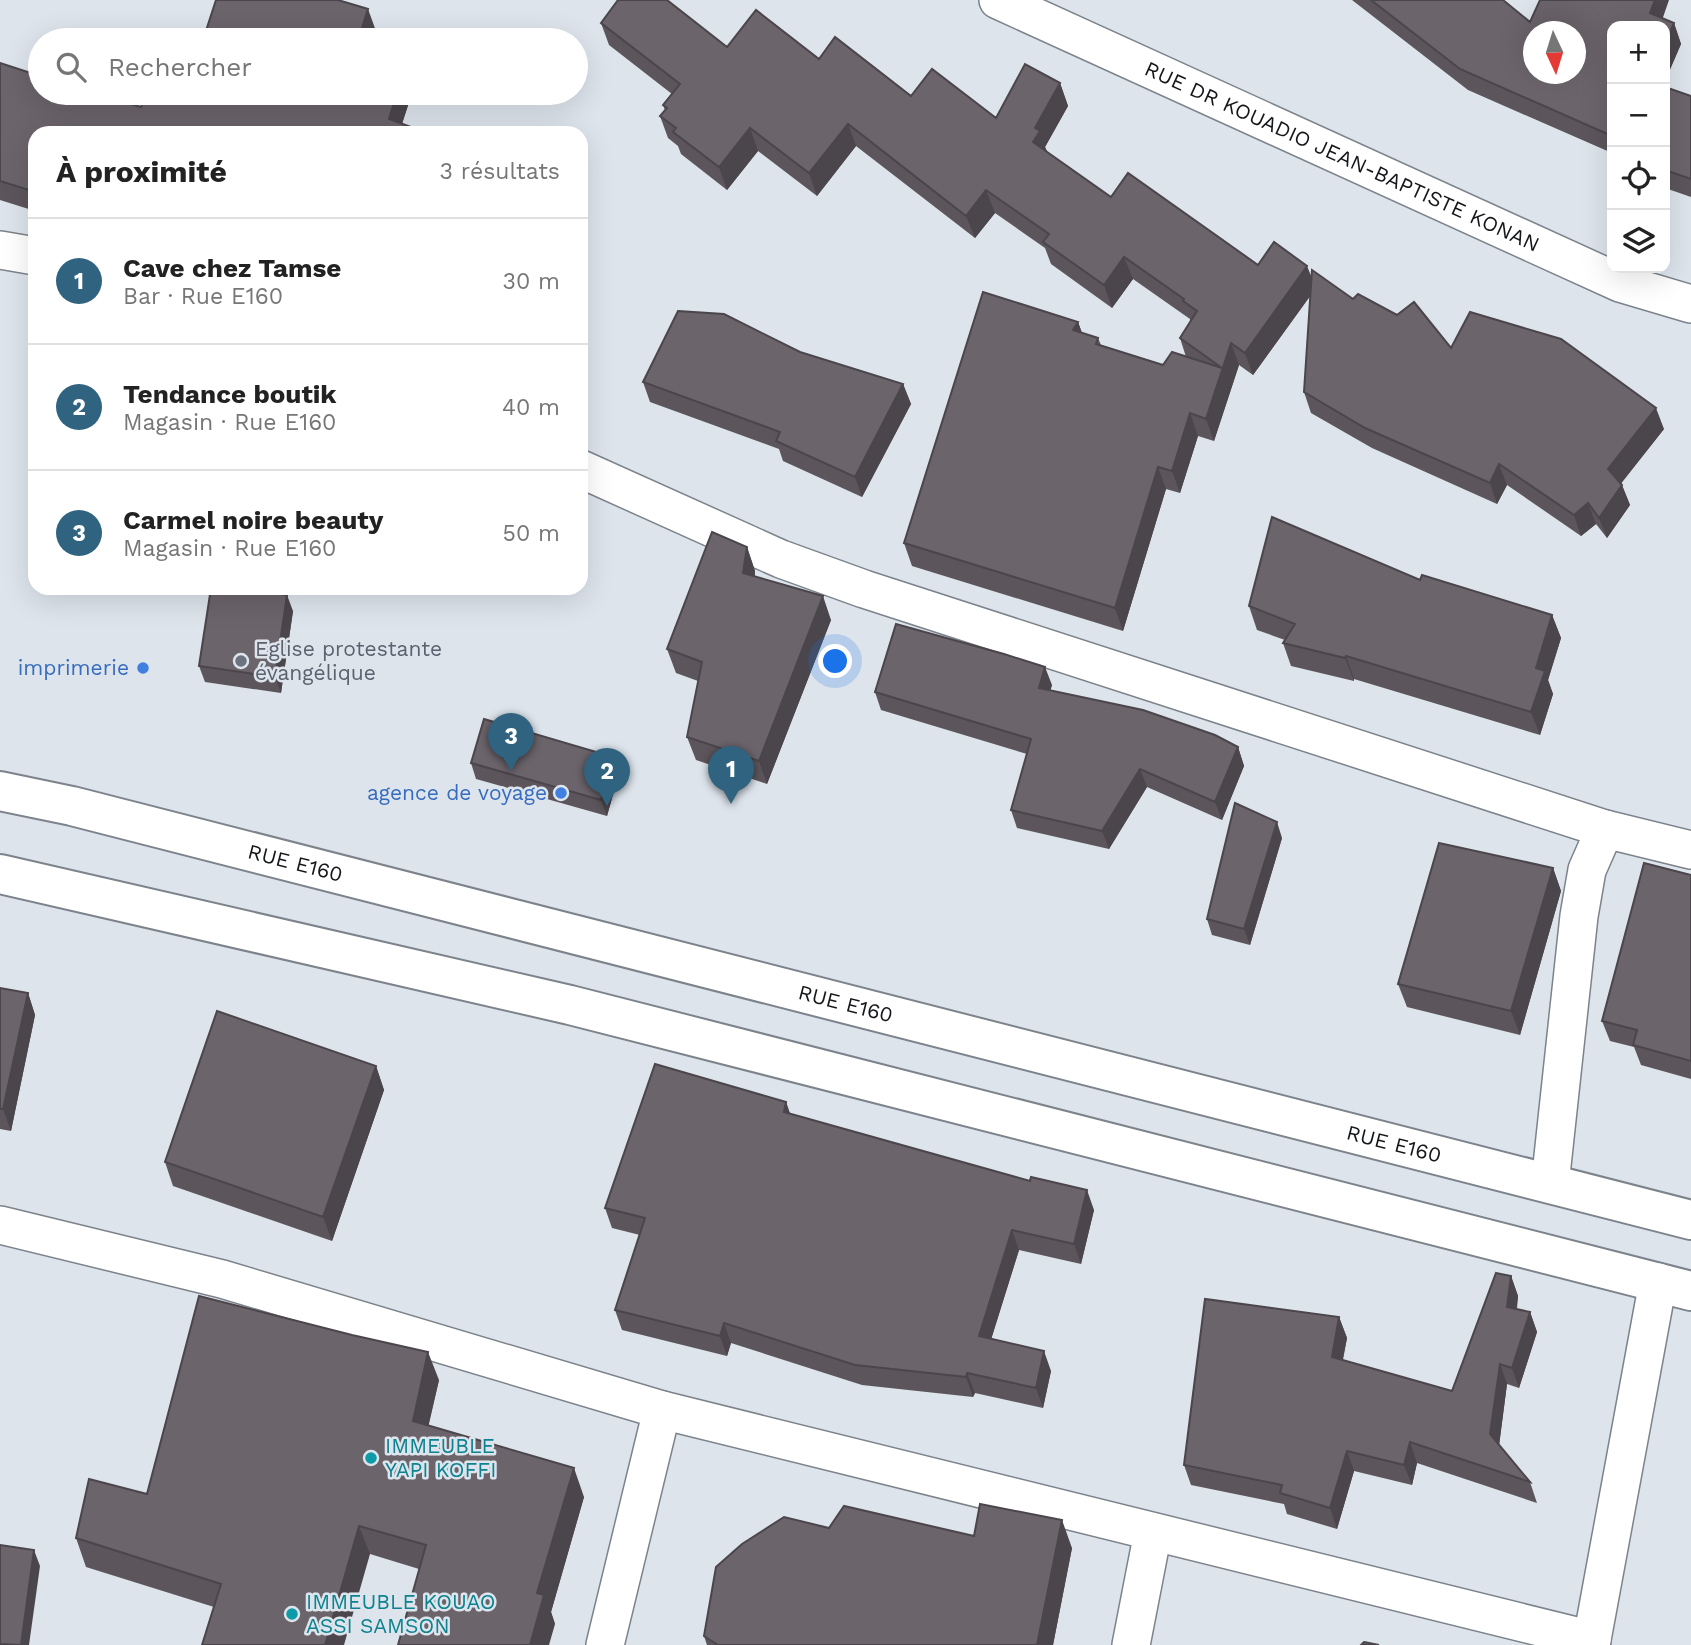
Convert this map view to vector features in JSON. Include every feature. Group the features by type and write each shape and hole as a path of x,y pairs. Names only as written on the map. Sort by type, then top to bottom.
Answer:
{"street":[{"name":"RUE DR KOUADIO JEAN-BAPTISTE KONAN","path":"998,0 1620,283 1691,304"},
{"path":"0,250 28,255"},
{"path":"588,472 781,559 864,589 1605,829 1691,850"},
{"name":"RUE E160","path":"0,791 85,810 1691,1220"},
{"path":"1550,1184 1579,916 1587,870 1605,829"},
{"path":"0,874 570,1005 1674,1287 1592,1642 662,1410 222,1279 0,1225"},
{"path":"605,1645 662,1410"},
{"path":"1131,1645 1153,1532"}],"building":[{"path":"216,0 338,0 368,9 362,28 207,28"},
{"path":"618,0 667,0 727,47 756,10 819,59 835,37 911,96 932,69 996,118 1025,64 1060,83 1035,128 1040,131 1033,142 1111,197 1128,173 1258,265 1274,242 1307,266 1245,353 1231,343 1206,419 1190,413 1172,471 1158,467 1115,608 904,543 983,292 1078,322 1073,330 1098,338 1096,344 1163,365 1172,352 1222,368 1180,338 1197,311 1124,257 1104,285 1043,242 1049,234 986,190 966,216 848,124 809,173 750,128 719,167 673,132 676,128 660,116 667,108 663,105 680,84 601,23"},
{"path":"1371,0 1503,0 1529,21 1523,21 1523,84 1586,84 1586,21 1530,21 1540,0 1655,0 1650,13 1669,21 1607,21 1607,134 1460,69"},
{"path":"0,63 28,72 28,105 393,105 389,119 408,126 28,126 28,190 0,181"},
{"path":"1670,89 1691,96 1691,179 1670,172"},
{"path":"1312,270 1353,299 1358,294 1397,315 1414,302 1451,348 1470,312 1561,339 1656,408 1608,469 1622,485 1599,518 1588,503 1574,515 1499,464 1490,483 1365,428 1304,392"},
{"path":"678,311 724,314 800,352 903,384 855,477 776,441 780,432 643,382"},
{"path":"1272,517 1420,580 1422,575 1552,615 1536,668 1545,671 1531,712 1346,656 1345,658 1283,643 1295,624 1249,606"},
{"path":"712,532 747,547 743,573 823,596 759,761 687,737 702,662 667,649"},
{"path":"210,595 287,595 275,677 199,666"},
{"path":"896,624 1045,667 1039,688 1143,710 1215,735 1238,747 1215,802 1140,769 1102,831 1011,810 1031,739 875,692"},
{"path":"484,719 613,757 601,800 471,763"},
{"path":"1235,803 1277,822 1244,929 1207,919"},
{"path":"1439,843 1553,868 1511,1011 1398,984"},
{"path":"1644,863 1691,875 1691,1061 1633,1045 1637,1030 1602,1021"},
{"path":"0,988 28,993 3,1109 0,1109"},
{"path":"217,1011 376,1066 323,1217 165,1162"},
{"path":"655,1064 786,1102 784,1112 1030,1181 1031,1177 1087,1190 1074,1244 1012,1230 979,1336 1044,1351 1036,1388 967,1373 966,1377 855,1365 724,1323 720,1336 615,1310 645,1218 605,1208"},
{"path":"1496,1273 1511,1276 1507,1307 1530,1312 1512,1368 1500,1364 1490,1434 1530,1482 1410,1442 1404,1465 1347,1451 1330,1508 1280,1493 1282,1485 1184,1465 1205,1299 1339,1317 1332,1357 1452,1391"},
{"path":"199,1296 428,1352 413,1421 574,1468 537,1593 544,1595 530,1645 398,1645 426,1545 359,1526 325,1645 202,1645 221,1584 76,1538 89,1479 147,1494"},
{"path":"980,1504 1062,1520 1037,1645 718,1645 704,1636 716,1567 742,1544 784,1517 829,1528 844,1506 974,1536"},
{"path":"0,1545 34,1550 21,1645 0,1644"}],"place":[{"name":"Eglise protestante évangélique","path":"241,661"},
{"name":"imprimerie","path":"143,668"},
{"name":"Carmel noire beauty","path":"511,771"},
{"name":"agence de voyage","path":"561,793"},
{"name":"Cave chez Tamse","path":"731,804"},
{"name":"Tendance boutik","path":"607,806"},
{"name":"IMMEUBLE YAPI KOFFI","path":"371,1458"},
{"name":"IMMEUBLE KOUAO ASSI SAMSON","path":"292,1614"}]}
